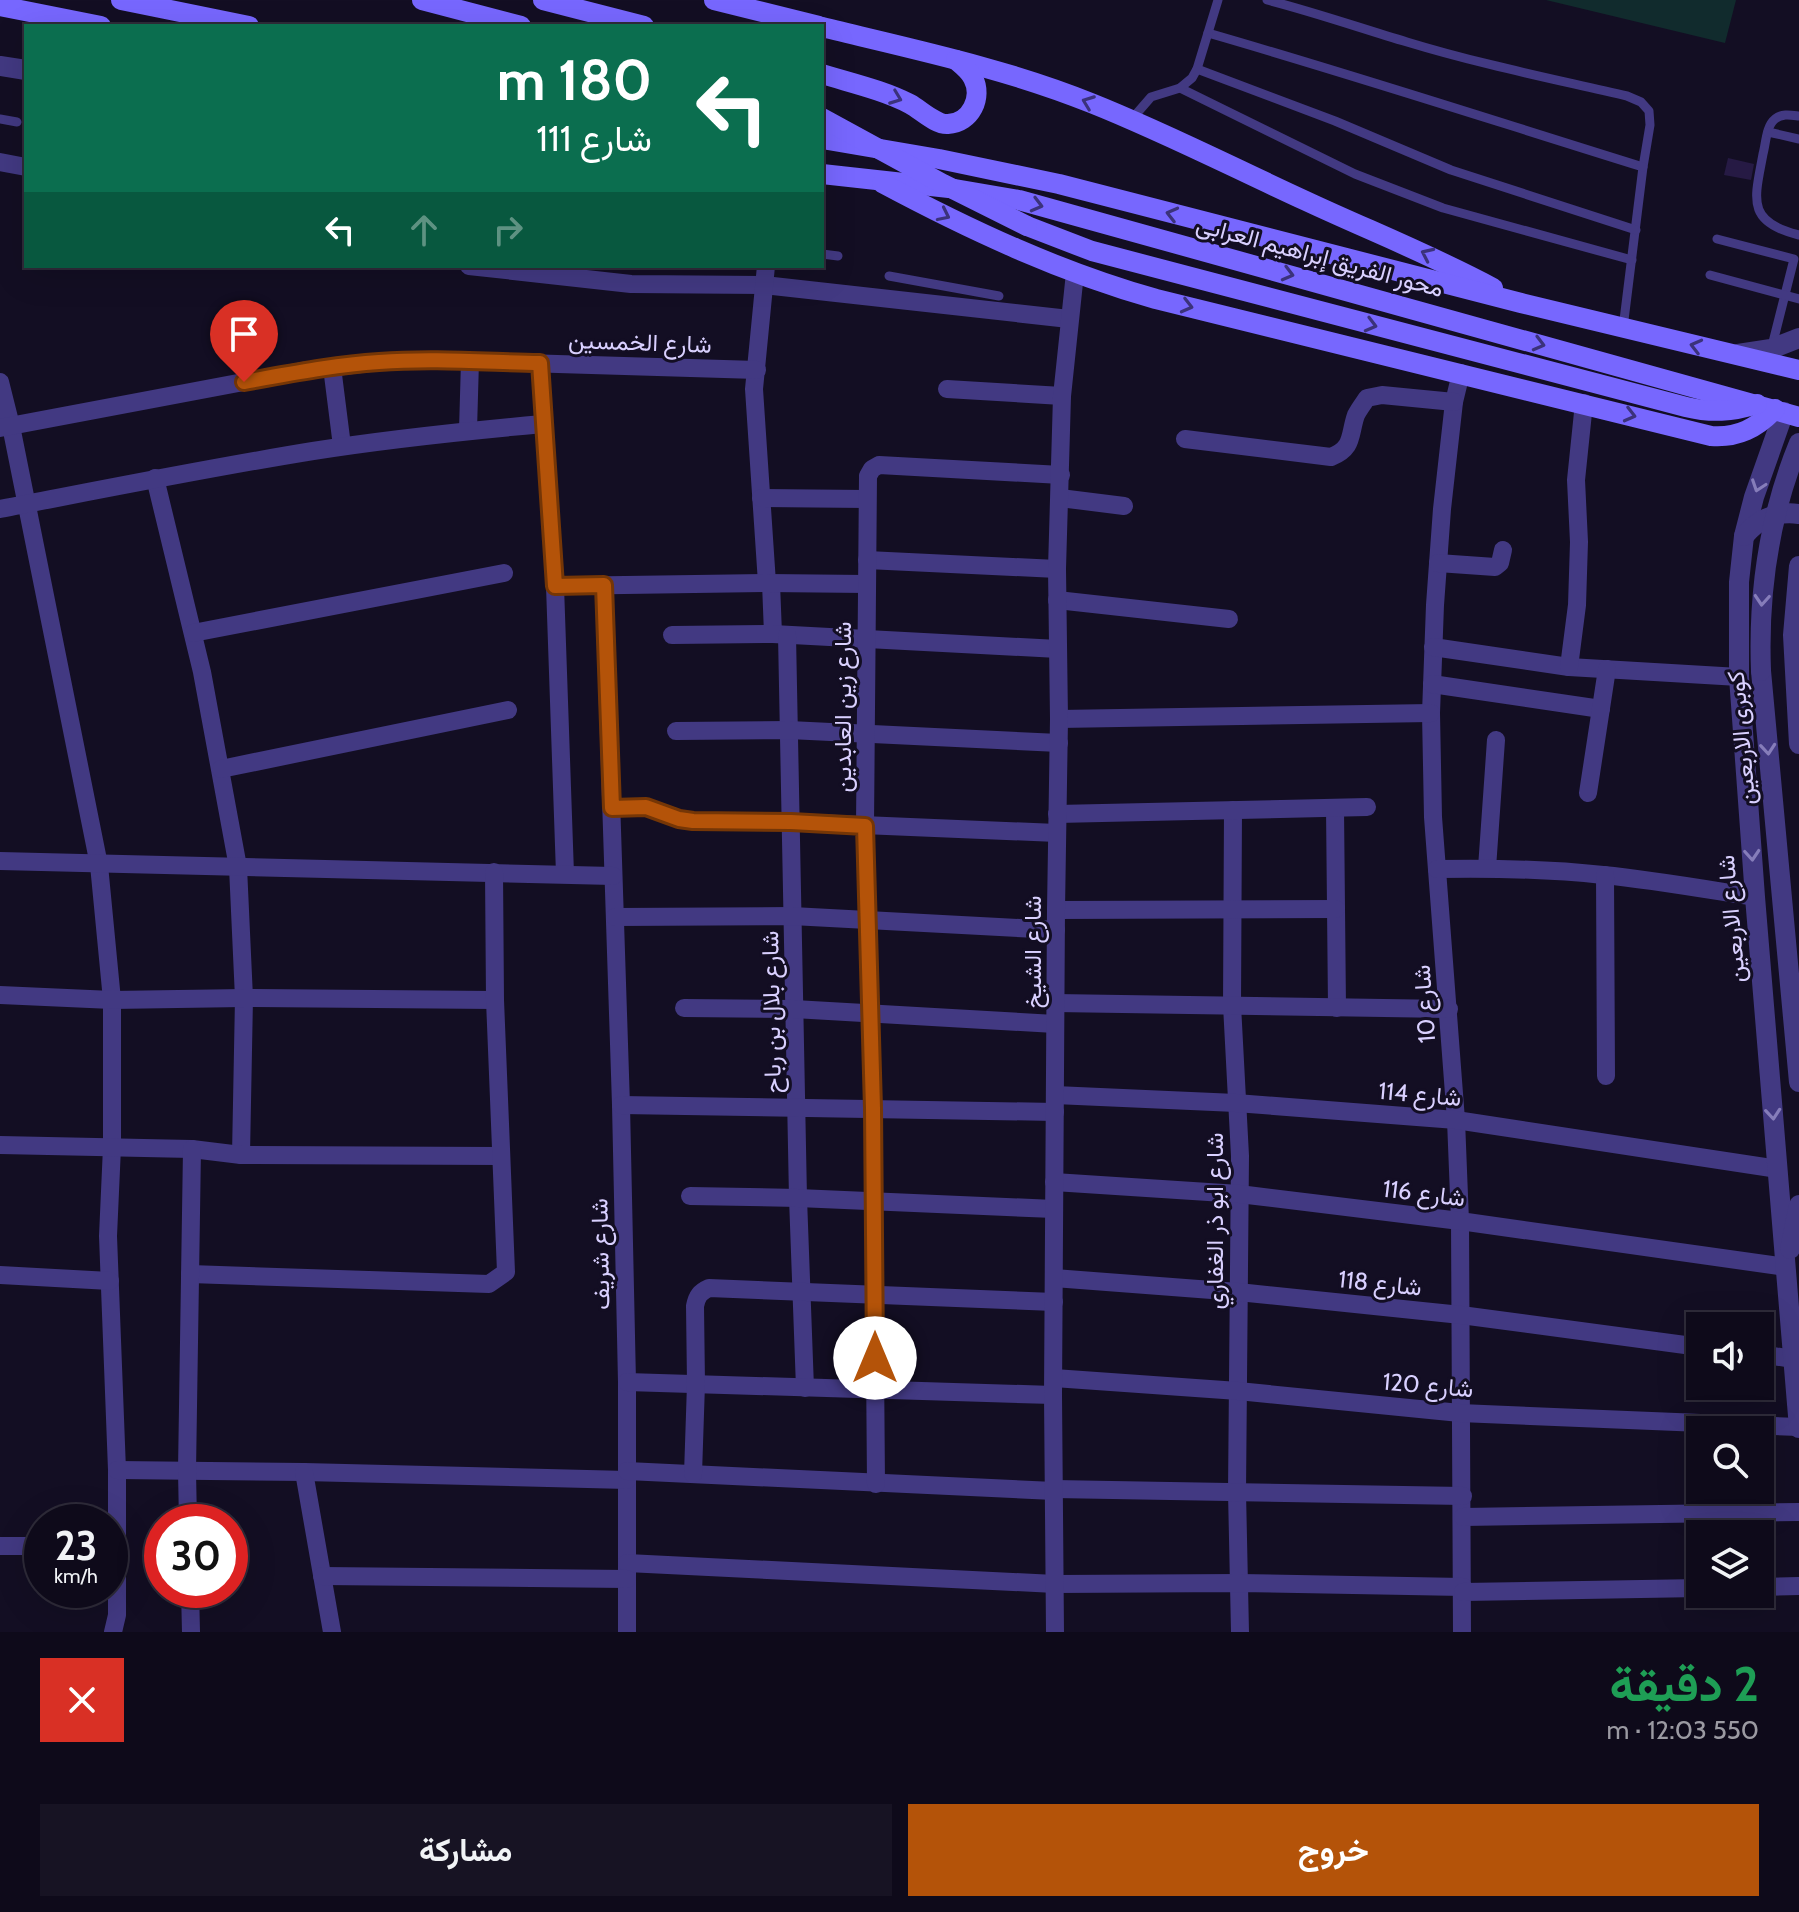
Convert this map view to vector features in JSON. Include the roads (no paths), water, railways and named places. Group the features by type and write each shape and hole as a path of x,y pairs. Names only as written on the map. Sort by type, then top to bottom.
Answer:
{"main road":[{"path":"121,0 239,24"},
{"path":"422,0 513,24"},
{"path":"543,0 636,24"},
{"path":"714,0 813,24"},
{"path":"0,6 91,24"},
{"path":"824,27 1050,88 1131,120 1409,246 1521,303"},
{"path":"824,75 894,97 947,124 966,117 976,103 973,78 955,60"},
{"path":"824,119 1027,226 1092,251 1686,407 1728,411 1779,410"},
{"name":"محور الفريق إبراهيم العرابى","path":"824,139 1059,184 1521,303 1799,370"},
{"name":"محور الفريق إبراهيم العرابى","path":"824,174 949,188 1019,200 1779,410"},
{"path":"875,180 973,229 1075,273 1156,299 1711,436 1742,433 1779,410"}],"street":[{"path":"0,66 24,70"},
{"path":"0,162 24,167"},
{"path":"502,268 599,274 631,284 764,285 953,297 1069,319"},
{"name":"شارع بلال بن رباح","path":"766,268 754,389 769,583 780,635 789,730 805,1388"},
{"name":"شارع الشيخ","path":"1055,1632 1057,569 1062,396 1075,273"},
{"path":"1731,354 1771,349 1799,338"},
{"name":"شارع الخمسين","path":"5,427 332,367 378,362 424,360 757,370"},
{"path":"468,430 470,361"},
{"path":"540,363 555,586 565,874"},
{"path":"332,367 342,446"},
{"name":"شارع 10","path":"1461,373 1447,456 1431,713 1433,817 1449,1009 1460,1221 1462,1632"},
{"path":"0,382 5,427 25,504 99,865 112,1000 112,1147 108,1236 117,1470 115,1504"},
{"path":"947,389 1062,396"},
{"path":"1185,439 1331,457 1341,453 1350,442 1357,412 1367,398 1382,395 1454,402"},
{"path":"1569,667 1577,605 1579,542 1576,480 1584,403"},
{"name":"شارع الاربعين","path":"1779,410 1744,536 1739,582 1739,677 1799,1428"},
{"path":"0,509 155,478 342,446 543,424"},
{"name":"كوبرى الاربعين","path":"1799,443 1783,486 1768,546 1761,608 1761,671 1799,1082"},
{"name":"شارع زين العابدين","path":"876,1484 873,1108 865,826 868,476 879,465 1061,475"},
{"path":"155,478 193,633 238,867 244,998 241,1155"},
{"path":"761,498 867,499"},
{"path":"1060,498 1124,506"},
{"path":"1744,536 1762,519 1773,514 1799,514"},
{"path":"1438,563 1495,567 1500,563 1503,550"},
{"path":"867,560 1057,569"},
{"path":"1799,566 1794,616 1799,744"},
{"path":"193,633 504,573"},
{"path":"555,586 867,584"},
{"name":"شارع شريف","path":"604,585 621,1105 627,1382 627,1632"},
{"path":"1057,600 1229,619"},
{"path":"672,635 780,635 1058,649"},
{"path":"1433,647 1569,667 1739,677"},
{"path":"1588,793 1607,669"},
{"path":"1432,684 1601,709"},
{"path":"221,769 508,710"},
{"path":"1059,719 1431,713"},
{"path":"676,731 789,730 1059,743"},
{"path":"1487,868 1496,740"},
{"path":"612,808 646,807 693,821 865,826 1057,823 1233,810 1367,807"},
{"path":"1335,808 1337,1008"},
{"name":"شارع ابو ذر الغفاري","path":"1233,810 1232,1005 1240,1156 1237,1492 1240,1632"},
{"path":"0,861 613,876"},
{"path":"1437,869 1487,868 1605,875 1755,897"},
{"path":"190,1274 489,1284 506,1272 495,1000 494,872"},
{"path":"1605,875 1606,1076"},
{"path":"1056,910 1336,909"},
{"path":"615,917 792,916 1056,930"},
{"path":"0,995 112,1000 495,1000"},
{"path":"1055,1003 1449,1009"},
{"path":"684,1008 794,1009 1055,1024"},
{"name":"شارع 114","path":"621,1105 873,1108 1236,1103 1456,1120 1778,1169"},
{"path":"0,1145 192,1149 241,1155 501,1156"},
{"path":"188,1504 192,1149"},
{"name":"شارع 116","path":"1054,1182 1239,1194 1460,1221 1786,1267"},
{"path":"690,1196 1054,1209"},
{"path":"1786,1267 1799,1205"},
{"path":"0,1275 110,1281"},
{"name":"شارع 118","path":"1054,1278 1238,1292 1461,1315 1686,1345"},
{"path":"693,1474 695,1306 701,1291 709,1288 1054,1302"},
{"path":"1774,1356 1793,1359"},
{"name":"شارع 120","path":"627,1382 875,1390 1054,1386 1238,1391 1460,1413 1799,1428"},
{"path":"117,1470 693,1474 1054,1490 1463,1496"},
{"path":"304,1472 332,1632"},
{"path":"1463,1517 1799,1512"},
{"path":"0,1546 24,1546"},
{"path":"322,1576 627,1571 1055,1584 1686,1588"},
{"path":"1774,1587 1799,1586"},
{"path":"113,1632 117,1608"},
{"path":"190,1608 191,1632"}],"lane":[{"path":"1131,120 1151,97 1180,88 1192,78 1218,0"},
{"path":"1267,0 1408,43 1641,102 1649,111 1650,125 1623,328"},
{"path":"1208,33 1643,167"},
{"path":"1197,69 1335,121 1451,170 1636,230"},
{"path":"1180,88 1355,174 1443,208 1632,260"},
{"path":"1799,116 1786,114 1772,122 1756,191 1761,214 1772,226 1799,235"},
{"path":"0,119 17,122"},
{"path":"1768,132 1799,139"},
{"path":"1717,239 1796,260 1771,349"},
{"path":"824,254 838,256"},
{"path":"1710,275 1799,299"},
{"path":"889,276 953,297 999,296"}]}
